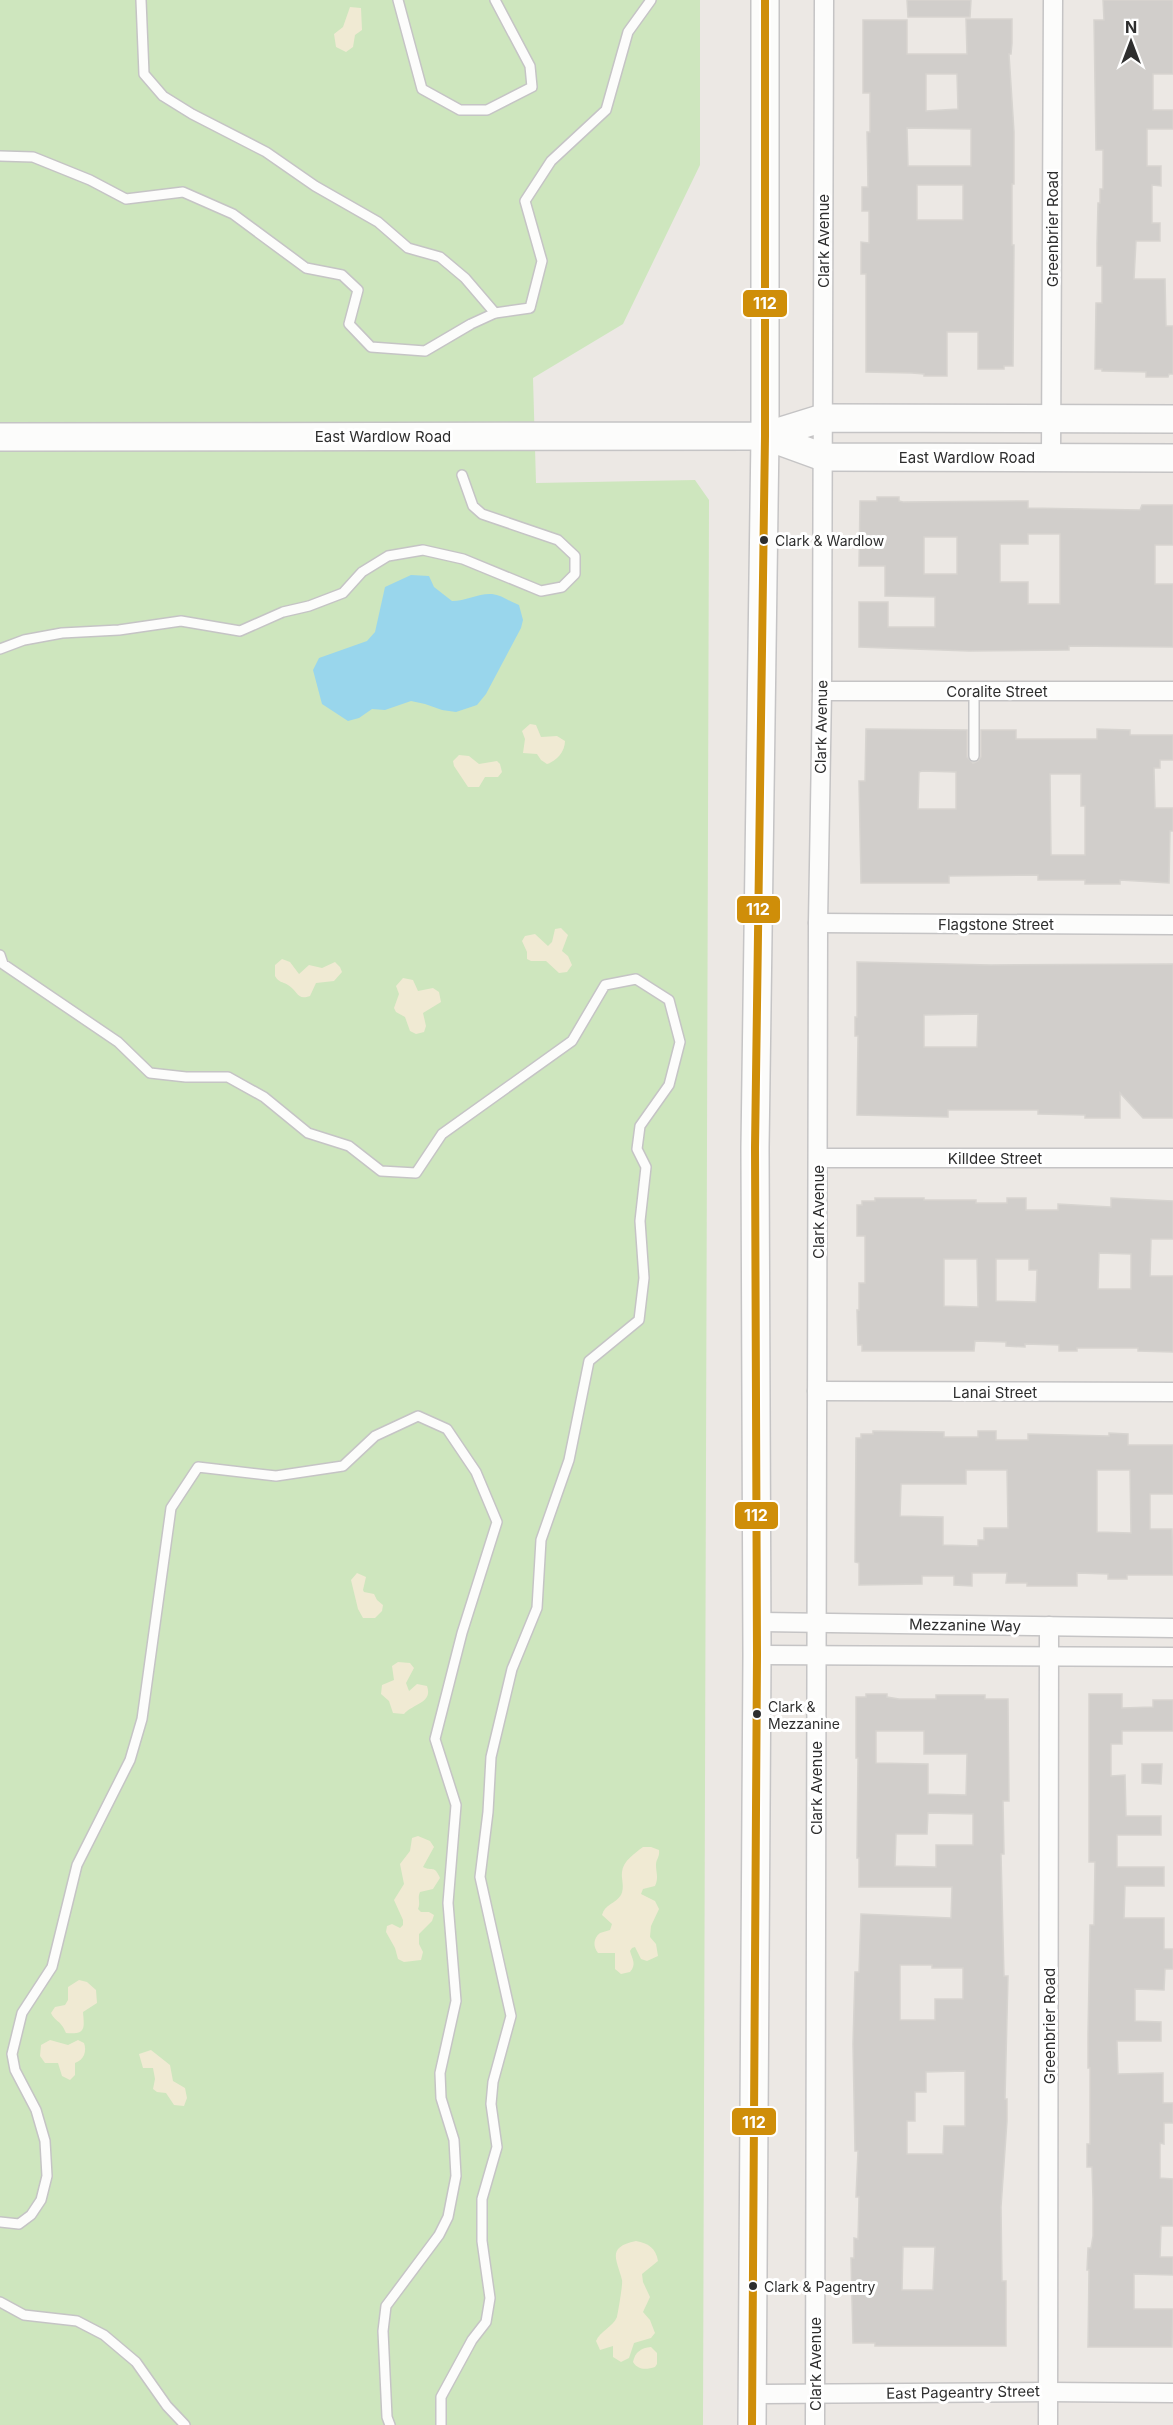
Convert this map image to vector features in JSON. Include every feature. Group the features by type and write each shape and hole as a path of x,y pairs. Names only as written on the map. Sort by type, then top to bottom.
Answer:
{"main road":[{"path":"752,2425 758,1655 755,1148 765,436 765,0"},
{"name":"East Wardlow Road","path":"0,437 765,436 823,418 1173,419"},
{"name":"East Wardlow Road","path":"765,436 823,458 1173,458"}],"street":[{"name":"Clark Avenue","path":"815,2425 818,923 822,691 824,0"},
{"name":"Greenbrier Road","path":"1051,458 1053,0"},
{"name":"Coralite Street","path":"822,691 1173,691"},
{"name":"Flagstone Street","path":"818,923 1173,925"},
{"name":"Killdee Street","path":"818,1158 1173,1158"},
{"name":"Lanai Street","path":"817,1391 1173,1392"},
{"name":"Mezzanine Way","path":"757,1622 1173,1628"},
{"name":"Greenbrier Road","path":"1048,2425 1049,1626"},
{"name":"Mezzanine Way","path":"758,1655 1173,1657"},
{"name":"East Pageantry Street","path":"752,2394 1048,2391 1173,2393"}],"lane":[{"path":"141,0 144,74 163,96 192,114 266,152 315,186 378,222 408,248 440,257 465,278 495,313"},
{"path":"398,0 422,88 460,110 487,110 532,87 530,66 495,0"},
{"path":"0,156 33,157 90,180 126,199 183,192 233,214 306,268 342,275 358,290 349,324 371,346 425,351 495,313 530,308 542,261 525,201 551,161 606,110 628,32 651,0"},
{"path":"0,650 24,640 62,633 119,630 181,621 240,631 283,612 309,606 343,593 362,573 388,556 423,550 463,559 541,591 562,587 574,573 575,556 558,540 483,514 473,506 462,475"},
{"path":"974,692 974,756"},
{"path":"0,955 3,964 118,1042 150,1073 186,1077 228,1077 264,1097 308,1133 349,1146 381,1172 416,1173 442,1134 572,1041 606,985 636,979 669,1000 680,1042 669,1085 640,1126 637,1149 646,1167 640,1221 644,1278 639,1320 589,1361 569,1460 541,1540 537,1608 512,1669 491,1757 488,1812 480,1877 511,2016 493,2082 491,2104 497,2147 482,2199 482,2241 490,2298 486,2322 472,2340 441,2397 441,2425"},
{"path":"0,2222 19,2224 31,2215 41,2200 47,2176 42,2130 36,2110 15,2070 12,2054 22,2013 52,1967 76,1865 130,1760 142,1719 171,1508 198,1467 276,1476 343,1466 375,1436 418,1416 447,1429 476,1472 497,1522 462,1633 435,1739 456,1805 448,1903 456,2001 440,2073 441,2098 454,2140 456,2176 448,2217 439,2235 386,2306 383,2331 387,2417 390,2425"},
{"path":"0,2302 24,2315 76,2321 104,2335 136,2362 167,2406 185,2425"}],"green space":[{"path":"0,0 700,0 700,165 623,324 533,378 536,483 695,480 709,500 703,2425 0,2425"}],"sand":[{"path":"350,7 361,8 362,30 355,35 353,47 346,52 336,47 334,34 343,27"},
{"path":"530,724 536,725 541,737 557,736 565,741 562,752 554,761 547,764 537,754 523,753 525,739 522,731"},
{"path":"459,755 469,756 479,764 497,761 502,772 498,777 485,777 479,787 468,787 454,766 453,761"},
{"path":"561,928 568,935 562,951 568,956 572,965 567,972 559,973 546,961 527,959 527,952 522,941 525,936 535,934 548,946 552,942 555,929"},
{"path":"282,959 290,962 299,974 309,965 322,968 335,962 342,972 334,981 316,983 310,996 302,997 275,976 275,965"},
{"path":"403,978 413,980 418,991 433,988 439,992 441,1002 423,1013 426,1026 424,1032 416,1034 410,1031 405,1017 396,1012 394,1008 399,994 396,986"},
{"path":"357,1573 366,1577 364,1592 374,1594 383,1605 382,1611 375,1618 363,1618 358,1609 351,1580"},
{"path":"398,1662 410,1663 414,1668 406,1683 409,1691 417,1684 427,1686 428,1692 422,1702 404,1714 393,1713 389,1701 381,1694 382,1685 394,1680 392,1666"},
{"path":"418,1836 430,1841 434,1847 423,1867 434,1870 440,1878 433,1889 419,1894 418,1909 434,1915 432,1921 419,1934 419,1944 423,1952 421,1960 404,1962 398,1959 386,1932 387,1926 392,1924 400,1928 403,1925 394,1900 404,1884 400,1864 410,1851 412,1838"},
{"path":"643,1847 659,1850 655,1886 643,1889 641,1894 655,1901 659,1909 651,1926 650,1937 656,1944 658,1956 647,1961 641,1959 635,1947 632,1948 630,1951 633,1966 630,1972 621,1974 615,1969 615,1953 598,1953 594,1943 600,1933 610,1930 612,1924 602,1915 605,1908 621,1895 622,1872 625,1864"},
{"path":"79,1980 87,1982 96,1990 97,2003 83,2012 84,2026 81,2031 66,2033 51,2013 55,2007 65,2005 68,2000 68,1987"},
{"path":"50,2040 68,2045 78,2040 84,2043 84,2055 75,2063 75,2075 70,2080 62,2076 58,2063 45,2063 40,2056 41,2045"},
{"path":"151,2050 170,2065 173,2081 185,2088 187,2098 184,2106 174,2105 166,2093 153,2089 155,2079 153,2068 143,2068 139,2054"},
{"path":"636,2241 651,2247 658,2261 642,2274 650,2297 643,2312 650,2320 655,2333 651,2338 634,2343 629,2358 621,2362 613,2357 613,2346 600,2350 596,2341 617,2317 622,2280 616,2260 617,2251 620,2247"},
{"path":"651,2347 657,2353 655,2367 645,2369 637,2367 633,2362 637,2353"}],"water":[{"path":"411,575 429,576 434,587 452,601 492,594 519,605 523,620 521,628 486,694 477,705 456,712 411,701 385,710 372,709 359,718 348,721 322,704 313,670 319,658 367,641 375,632 385,587"}],"building":[{"path":"907,0 971,0 970,17 908,17"},
{"path":"1103,0 1173,0 1173,74 1153,74 1153,110 1173,110 1173,129 1147,129 1147,166 1161,166 1161,186 1152,185 1152,223 1160,223 1160,241 1136,241 1134,279 1165,279 1166,326 1173,326 1173,374 1169,374 1168,377 1146,377 1146,372 1095,369 1096,303 1102,303 1102,266 1097,266 1097,244 1098,203 1100,203 1100,189 1103,189 1103,150 1096,150 1094,20 1104,20"},
{"path":"966,19 1012,19 1012,43 1011,54 1009,54 1014,132 1013,366 1004,366 1004,369 978,369 978,332 947,332 947,376 866,372 866,274 861,274 861,242 869,243 869,211 862,211 862,187 868,187 867,132 870,132 870,93 863,93 863,20 907,20 907,54 967,54","holes":["926,74 957,74 958,109 926,111","907,128 971,129 971,166 908,166","917,185 963,185 963,220 917,220"]},
{"path":"877,497 899,497 899,501 903,502 1028,501 1028,508 1140,510 1142,505 1173,505 1173,545 1155,545 1155,584 1173,584 1173,647 1069,646 1069,650 969,651 859,647 859,602 888,602 888,627 935,627 935,597 885,596 885,566 859,566 860,501 877,501","holes":["1028,534 1060,534 1060,604 1028,604 1028,582 1000,582 1000,544 1028,544","924,537 957,537 957,574 924,574"]},
{"path":"866,729 967,730 967,757 973,763 981,757 981,730 1016,730 1016,739 1097,739 1097,729 1130,730 1130,735 1173,735 1173,760 1160,760 1160,768 1154,768 1155,808 1173,808 1169,883 1120,880 1120,884 1085,884 1085,880 1038,880 1038,875 949,876 949,883 861,883 859,781 865,781","holes":["919,772 956,772 956,809 918,809","1050,774 1081,774 1081,806 1085,806 1085,855 1051,855"]},
{"path":"857,962 991,965 1173,964 1173,1118 1143,1118 1120,1093 1120,1118 1038,1114 1038,1110 948,1110 948,1117 857,1115 858,1036 855,1036 855,1017 857,1017","holes":["978,1014 977,1047 924,1047 924,1015"]},
{"path":"875,1198 924,1198 924,1200 976,1200 976,1203 1007,1203 1007,1198 1026,1198 1026,1210 1058,1210 1058,1204 1111,1207 1111,1198 1173,1201 1173,1239 1151,1239 1150,1276 1173,1276 1173,1352 1138,1351 1138,1348 1077,1348 1077,1351 1059,1351 1059,1345 1025,1344 1025,1347 1006,1346 1006,1342 975,1341 974,1351 862,1351 862,1345 858,1345 857,1310 859,1310 859,1283 865,1283 865,1236 857,1236 857,1205 862,1205 862,1201 875,1201","holes":["1099,1253 1131,1254 1131,1289 1098,1289","944,1259 977,1259 978,1307 944,1306","996,1259 1029,1259 1029,1270 1037,1270 1036,1302 996,1301"]},
{"path":"873,1431 944,1432 944,1437 978,1437 978,1431 996,1431 996,1440 1028,1440 1028,1434 1109,1436 1109,1433 1128,1434 1128,1445 1173,1445 1173,1494 1150,1494 1150,1529 1172,1529 1173,1575 1127,1575 1127,1579 1108,1579 1108,1574 1077,1573 1077,1586 1027,1586 1027,1583 1006,1583 1007,1573 972,1573 972,1586 954,1585 954,1576 922,1576 922,1584 859,1585 859,1563 855,1562 856,1438 861,1438 861,1434 873,1434","holes":["966,1470 1007,1470 1008,1528 984,1528 984,1540 978,1540 978,1546 943,1545 943,1517 900,1516 901,1484 966,1484","1097,1470 1130,1470 1131,1533 1097,1532"]},
{"path":"866,1694 887,1694 887,1697 899,1699 936,1699 936,1695 985,1695 985,1699 1008,1699 1009,1801 1003,1801 1004,1854 1001,1854 1004,1976 1008,1976 1005,2099 1007,2099 1007,2121 1001,2207 1002,2281 1006,2281 1006,2346 875,2346 875,2343 853,2343 851,2258 854,2258 854,2238 858,2239 859,2197 856,2197 858,2151 855,2151 853,2044 855,1972 859,1972 861,1914 951,1918 952,1887 859,1887 856,1697 866,1697","holes":["876,1731 924,1731 924,1754 967,1754 966,1795 928,1794 928,1764 876,1763","928,1813 973,1814 973,1845 936,1845 936,1867 895,1866 896,1834 927,1834","900,1965 963,1968 963,1999 935,1999 935,2020 900,2020","965,2071 965,2126 944,2126 943,2154 907,2154 907,2121 915,2121 915,2092 926,2092 926,2072","903,2247 935,2247 933,2290 902,2290"]},
{"path":"1089,1694 1122,1694 1122,1708 1153,1707 1153,1700 1173,1700 1173,1731 1122,1731 1122,1744 1111,1744 1111,1776 1125,1775 1126,1816 1161,1816 1161,1835 1117,1835 1117,1867 1164,1867 1164,1886 1125,1886 1124,1918 1164,1918 1164,1949 1173,1949 1173,1969 1165,1969 1164,1990 1135,1989 1135,2021 1161,2022 1161,2041 1117,2041 1118,2074 1163,2073 1163,2103 1173,2103 1173,2123 1164,2123 1164,2144 1160,2143 1160,2178 1173,2179 1173,2226 1161,2226 1160,2257 1173,2257 1173,2275 1134,2274 1134,2309 1173,2309 1172,2347 1088,2347 1089,2270 1087,2270 1088,2248 1091,2248 1093,2236 1093,2199 1092,2167 1087,2167 1087,2144 1090,2144 1088,2034 1090,1925 1094,1925 1095,1862 1089,1862"},
{"path":"1142,1764 1162,1764 1161,1784 1142,1783"}],"transit line":[{"name":"112","path":"752,2425 757,1655 755,1148 765,436 765,0"}],"place":[{"name":"Clark & Wardlow","path":"764,540"},
{"name":"Clark & Mezzanine","path":"757,1714"},
{"name":"Clark & Pagentry","path":"753,2286"}]}
